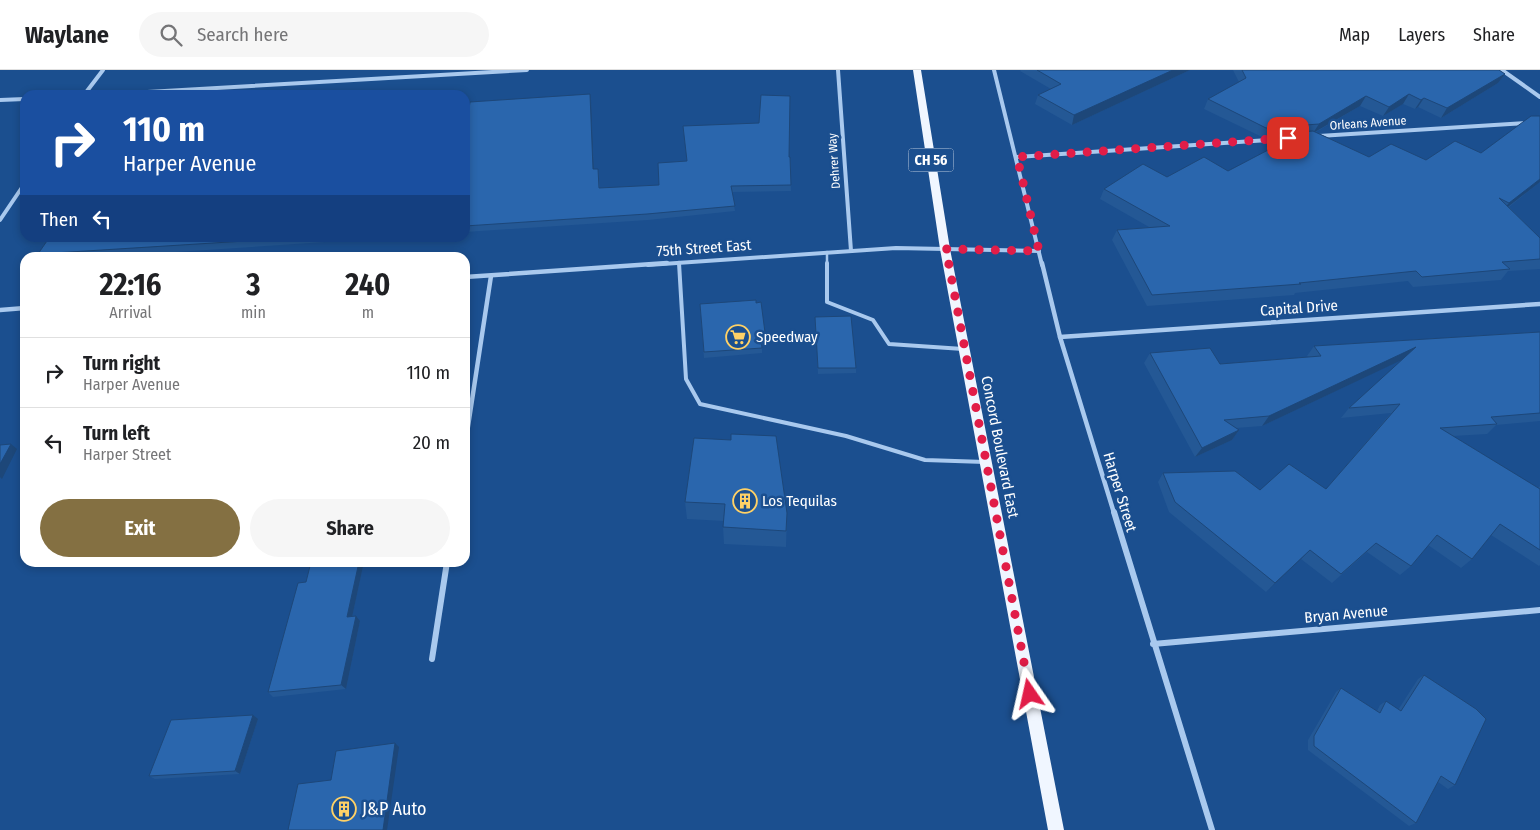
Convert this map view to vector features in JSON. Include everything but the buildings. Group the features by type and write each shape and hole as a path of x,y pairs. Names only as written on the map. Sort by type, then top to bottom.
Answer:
{"main road":[{"name":"Concord Boulevard East","path":"917,70 946,249 1056,830"}],"street":[{"path":"88,90 103,70"},
{"path":"181,90 527,70"},
{"name":"Dehrer Way","path":"838,70 851,251"},
{"path":"994,70 1017,157 1293,138"},
{"path":"1502,70 1540,97"},
{"path":"0,100 20,99"},
{"name":"Orleans Avenue","path":"1313,137 1540,122"},
{"name":"Harper Street","path":"1017,157 1060,337 1212,830"},
{"path":"0,220 20,190"},
{"name":"75th Street East","path":"470,277 896,248 1039,251"},
{"path":"470,415 492,276"},
{"name":"Capital Drive","path":"1060,337 1540,304"},
{"path":"0,310 20,308"},
{"path":"432,659 446,567"},
{"name":"Bryan Avenue","path":"1154,644 1540,610"}],"lane":[{"path":"827,252 827,302 873,320 889,344 965,349"},
{"path":"679,262 686,379 700,404 846,436 925,460 986,462"}],"place":[{"name":"Speedway","path":"738,337"},
{"name":"Los Tequilas","path":"745,501"},
{"name":"J&P Auto","path":"344,809"}],"route":[{"path":"1030,694 946,249 1039,251 1017,157 1288,138"}]}
